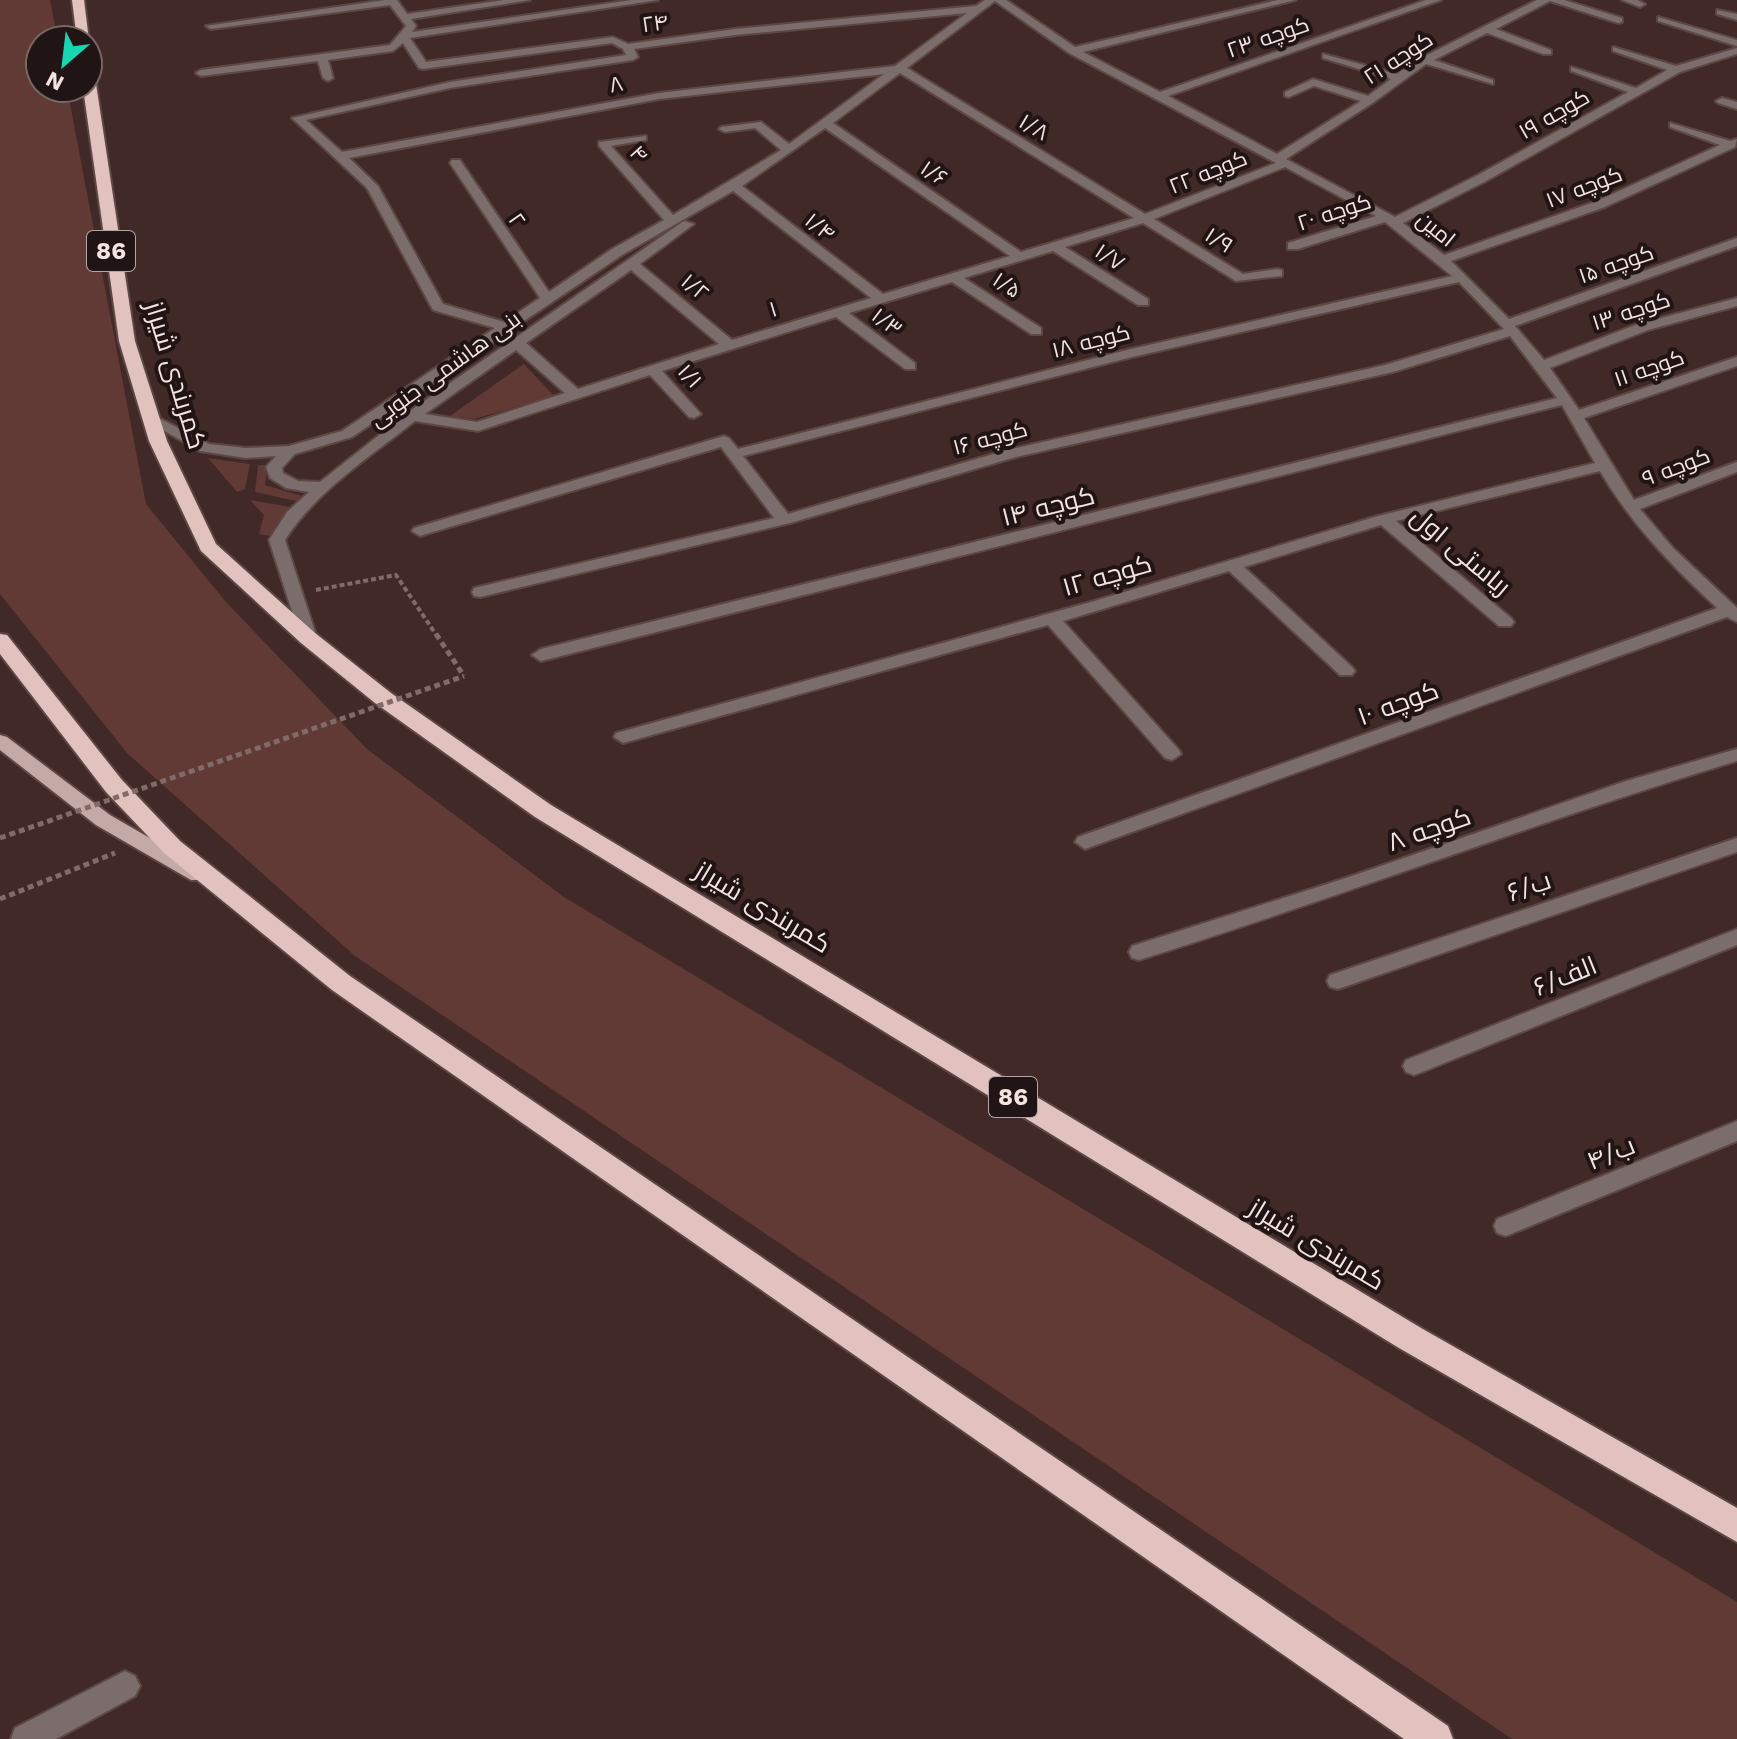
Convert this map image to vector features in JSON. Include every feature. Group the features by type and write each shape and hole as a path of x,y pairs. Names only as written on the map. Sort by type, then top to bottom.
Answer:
{"highway":[{"path":"78,0 81,24"},
{"name":"کمربندی شیراز","path":"92,104 127,341 158,441 208,547 308,638 383,698 543,811 1410,1338 1737,1526"},
{"path":"0,640 114,786 172,847 341,983 1435,1739"}],"main road":[{"path":"0,741 103,820 230,894"}],"street":[{"path":"404,17 525,0"},
{"path":"403,36 653,0"},
{"name":"بنی هاشمی جنوبی","path":"152,420 205,448 246,453 290,451 363,426 547,298 789,150 991,0"},
{"name":"امین","path":"999,0 1073,51 1391,219 1423,241 1510,328 1541,366 1566,400 1630,507 1674,561 1733,613"},
{"path":"1073,51 1291,0"},
{"name":"کوچه ۲۳","path":"1159,96 1436,0"},
{"name":"کوچه ۲۱","path":"1282,161 1425,60 1545,0"},
{"path":"1554,0 1618,20"},
{"path":"1627,0 1640,4"},
{"path":"201,73 393,48 411,26 392,1 211,26"},
{"name":"۲۴","path":"627,47 735,32 975,9"},
{"path":"1721,12 1737,17"},
{"path":"1662,19 1737,43"},
{"path":"1487,29 1547,52"},
{"path":"403,36 423,66 613,40 627,47 633,57 450,85 298,118 372,186 438,307 504,326"},
{"path":"1617,49 1676,70"},
{"name":"کوچه ۱۹","path":"1391,219 1482,178 1676,70 1737,51"},
{"path":"1327,56 1399,78"},
{"path":"322,57 328,78"},
{"path":"1425,60 1489,82"},
{"name":"۸","path":"341,156 659,96 901,69"},
{"name":"۱/۸","path":"901,69 1146,218"},
{"path":"1575,69 1634,91"},
{"path":"1289,94 1313,82 1370,100"},
{"path":"1722,101 1737,106"},
{"name":"۱/۶","path":"825,123 1020,257"},
{"path":"725,129 757,124 789,150"},
{"path":"1674,125 1734,144"},
{"name":"۴","path":"642,138 603,144 671,220"},
{"name":"کوچه ۱۷","path":"1442,260 1601,204 1734,144"},
{"name":"کوچه ۲۲","path":"1146,218 1282,161"},
{"name":"۲","path":"456,163 547,298"},
{"name":"بنی هاشمی جنوبی","path":"308,638 277,540 293,515 324,486 412,416 687,225 734,186"},
{"name":"۱/۴","path":"734,186 881,299"},
{"name":"۱","path":"412,416 478,427 653,369 1146,218"},
{"name":"۱/۹","path":"1146,218 1241,278 1277,273"},
{"name":"کوچه ۲۰","path":"1293,246 1391,219"},
{"name":"کوچه ۱۵","path":"1510,328 1737,242"},
{"name":"۱/۷","path":"1055,246 1143,302"},
{"name":"۱/۲","path":"631,263 730,346"},
{"name":"۱/۵","path":"954,277 1036,331"},
{"name":"کوچه ۱۸","path":"734,454 1131,353 1461,278"},
{"name":"کوچه ۱۳","path":"1541,366 1643,327 1737,302"},
{"name":"۱/۳","path":"838,312 910,366"},
{"name":"کوچه ۱۶","path":"480,592 784,520 1012,453 1388,369 1510,328"},
{"path":"516,342 576,395"},
{"name":"کوچه ۱۱","path":"1575,416 1737,361"},
{"name":"۱/۱","path":"653,369 694,414"},
{"name":"کوچه ۱۴","path":"541,655 1566,400"},
{"path":"420,531 724,441 784,520"},
{"path":"290,451 274,467 275,475 282,482 295,487 324,486"},
{"name":"کوچه ۱۲","path":"623,737 1051,618 1384,519 1605,465"},
{"name":"کوچه ۹","path":"1630,507 1737,467"},
{"name":"ریاستی اول","path":"1384,519 1505,622"},
{"path":"1232,565 1346,671"},
{"name":"کوچه ۱۰","path":"1085,842 1733,613"},
{"path":"1051,618 1172,754"},
{"name":"کوچه ۸","path":"1139,952 1353,883 1633,786 1737,755"},
{"name":"ب/۶","path":"1338,981 1737,845"},
{"name":"۶/الف","path":"1414,1066 1737,937"},
{"name":"۴/ب","path":"1506,1226 1737,1131"},
{"path":"26,1739 125,1686"}],"path":[{"path":"0,838 464,676 396,575 294,593"},
{"path":"0,899 142,843"}],"shaded area":[{"path":"0,0 50,0 55,24 24,24 24,104 70,104 146,504 226,602 367,749 564,897 1737,1602 1737,1739 1512,1739 355,956 127,753 0,594"},
{"path":"524,364 554,396 474,419 450,416"},
{"path":"208,458 250,464 245,489 237,492"},
{"path":"258,465 268,465 265,485 302,496 296,501 255,492"},
{"path":"250,500 291,507 271,536 259,534 264,515"}]}
